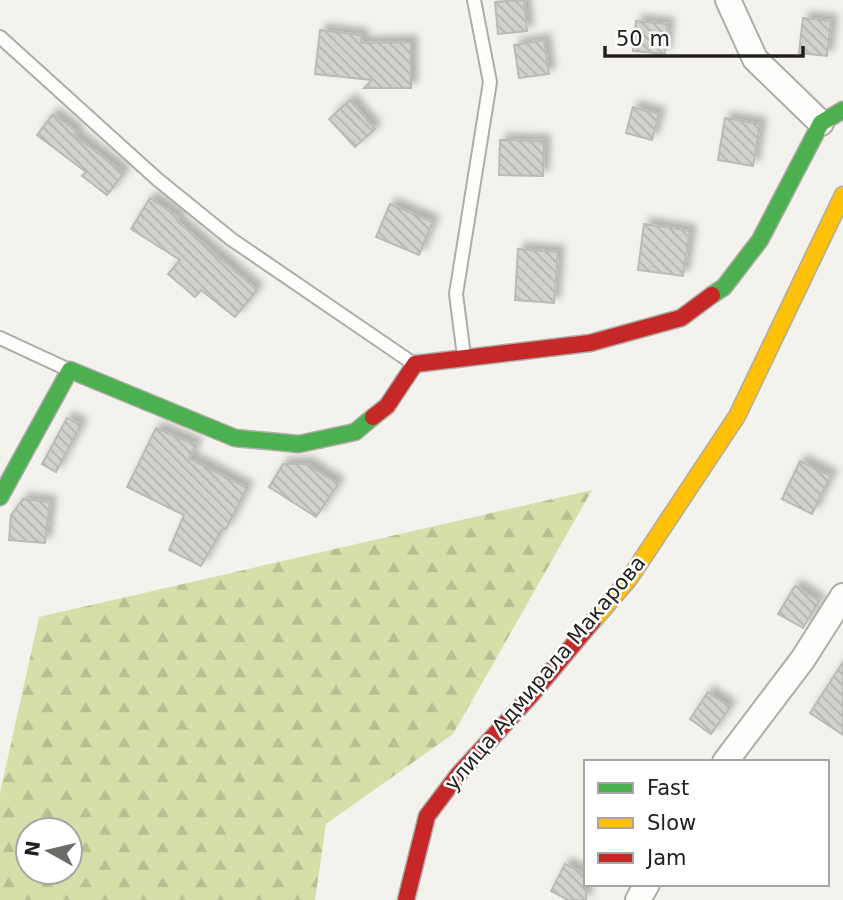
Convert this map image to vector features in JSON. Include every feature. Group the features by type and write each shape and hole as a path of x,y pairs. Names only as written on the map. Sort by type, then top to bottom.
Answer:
{"street":[{"path":"728,0 755,59 821,123"},
{"path":"0,497 70,370 235,438 299,444 355,432 387,406 415,364 590,343 681,318 724,287 760,240 821,123 843,110"},
{"name":"улица Адмирала Макарова","path":"406,900 427,816 458,775 533,693 629,579 737,416 843,195"},
{"path":"727,760 803,659 843,596"}],"lane":[{"path":"464,357 456,294 490,82 474,0"},
{"path":"0,37 157,179 220,230 415,364"},
{"path":"0,338 70,370"}],"green space":[{"path":"592,490 453,734 326,824 315,900 0,900 0,793 39,617"}],"building":[{"path":"524,0 527,31 498,34 495,2"},
{"path":"803,18 831,21 827,56 799,53"},
{"path":"636,21 668,24 665,54 633,51"},
{"path":"320,30 362,35 361,43 411,42 411,88 364,88 372,80 315,74"},
{"path":"544,40 549,74 519,78 514,45"},
{"path":"350,100 375,129 355,147 329,119"},
{"path":"633,107 659,114 652,140 626,133"},
{"path":"53,114 77,132 74,135 124,173 107,195 82,176 86,172 37,135"},
{"path":"725,118 760,124 753,166 718,160"},
{"path":"500,140 544,141 543,176 499,175"},
{"path":"150,198 179,217 177,221 257,290 235,317 201,290 195,297 168,274 180,260 131,229"},
{"path":"390,204 433,222 419,255 376,237"},
{"path":"644,224 690,231 683,276 638,270"},
{"path":"518,249 558,252 554,303 515,300"},
{"path":"67,418 81,425 56,472 42,464"},
{"path":"156,428 196,445 189,458 247,488 226,529 223,528 201,566 169,550 184,515 127,487"},
{"path":"800,461 831,476 812,514 782,499"},
{"path":"283,464 307,464 338,484 316,517 269,487"},
{"path":"23,499 50,502 45,543 9,540 11,515"},
{"path":"795,586 819,601 803,628 778,614"},
{"path":"843,662 843,735 810,713"},
{"path":"708,692 730,707 711,734 690,719"},
{"path":"565,864 584,873 586,900 568,900 551,891"}],"traffic: fast":[{"path":"712,295 724,287 760,240 821,123 843,110"},
{"path":"0,497 70,370 235,438 299,444 355,432 373,417"}],"traffic: slow":[{"path":"593,621 629,579 737,416 843,195"}],"traffic: jam":[{"path":"373,417 387,406 415,364 590,343 681,318 712,295"},
{"path":"406,900 427,816 458,775 533,693 593,621"}]}
